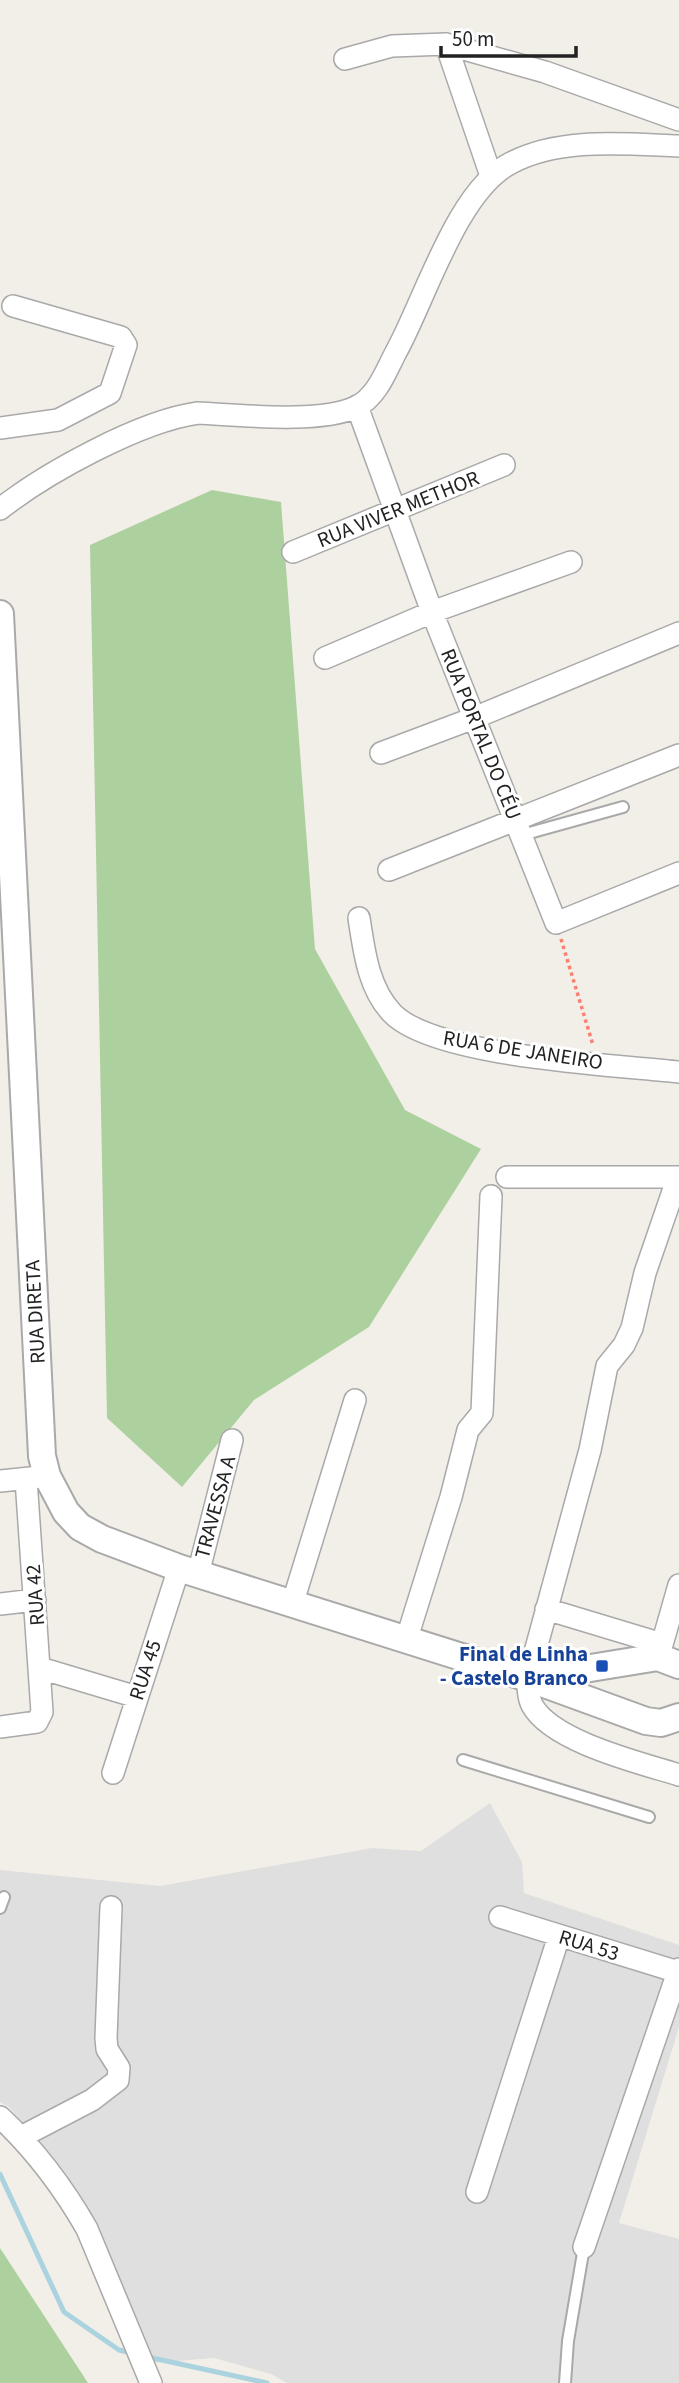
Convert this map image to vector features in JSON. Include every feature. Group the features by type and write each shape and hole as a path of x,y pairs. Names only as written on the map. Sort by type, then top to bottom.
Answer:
{"street":[{"path":"446,44 491,176"},
{"path":"345,59 392,46 446,44 545,72 679,120"},
{"path":"0,509 57,472 149,426 179,416 198,413 321,416 369,400 413,321 456,225 491,176 509,163 558,149 614,144 679,146"},
{"path":"0,428 58,420 110,393 126,345 121,337 13,306"},
{"name":"RUA PORTAL DO CÉU","path":"357,406 432,612 556,923"},
{"name":"RUA VIVER METHOR","path":"293,552 503,465"},
{"path":"325,658 432,612 571,562"},
{"name":"RUA DIRETA","path":"0,614 42,1444 36,1477 80,1527 188,1571 528,1678 646,1721 661,1723 679,1717"},
{"path":"382,753 679,633"},
{"path":"389,870 519,827 679,755"},
{"path":"556,923 679,873"},
{"name":"RUA 6 DE JANEIRO","path":"359,918 367,970 392,1013 414,1027 439,1039 598,1063 679,1072"},
{"path":"507,1177 678,1177 647,1265 632,1328 624,1345 607,1366 590,1450 528,1678 533,1707 540,1716 564,1733 670,1772"},
{"path":"406,1640 451,1497 468,1430 482,1413 491,1196"},
{"path":"292,1605 355,1400"},
{"name":"TRAVESSA A","path":"188,1571 232,1440"},
{"path":"0,1481 36,1477"},
{"name":"RUA 42","path":"0,1727 37,1722 42,1712 35,1600 36,1477"},
{"name":"RUA 45","path":"113,1773 137,1696 188,1571"},
{"path":"546,1609 671,1659 679,1585"},
{"path":"0,1604 35,1600"},
{"name":"RUA DIRETA","path":"528,1678 671,1659"},
{"path":"40,1668 137,1696"},
{"path":"21,2137 92,2100 120,2075 120,2068 107,2049 106,2038 111,1907"},
{"name":"RUA 53","path":"500,1917 679,1971"},
{"path":"477,2192 559,1936"},
{"path":"583,2246 679,1971"},
{"path":"0,2117 21,2137 80,2217 151,2382"}],"lane":[{"path":"519,827 623,807"},
{"path":"463,1760 649,1817"},
{"path":"565,2383 568,2341 583,2246"}],"path":[{"path":"556,923 598,1063"}],"shaded area":[{"path":"490,1803 522,1862 524,1893 679,1945 679,2027 619,2223 679,2239 679,2383 287,2383 271,2374 214,2358 151,2363 61,2172 9,2107 0,2102 0,1870 160,1886 372,1848 421,1851"}],"green space":[{"path":"212,490 281,502 315,949 405,1110 481,1149 369,1327 254,1400 182,1487 107,1418 90,545"},
{"path":"0,2248 88,2383 0,2383"}],"waterway":[{"path":"0,2174 64,2312 119,2350 131,2353"},
{"path":"148,2357 267,2383"}],"place":[{"name":"Final de Linha - Castelo Branco","path":"602,1666"}]}
